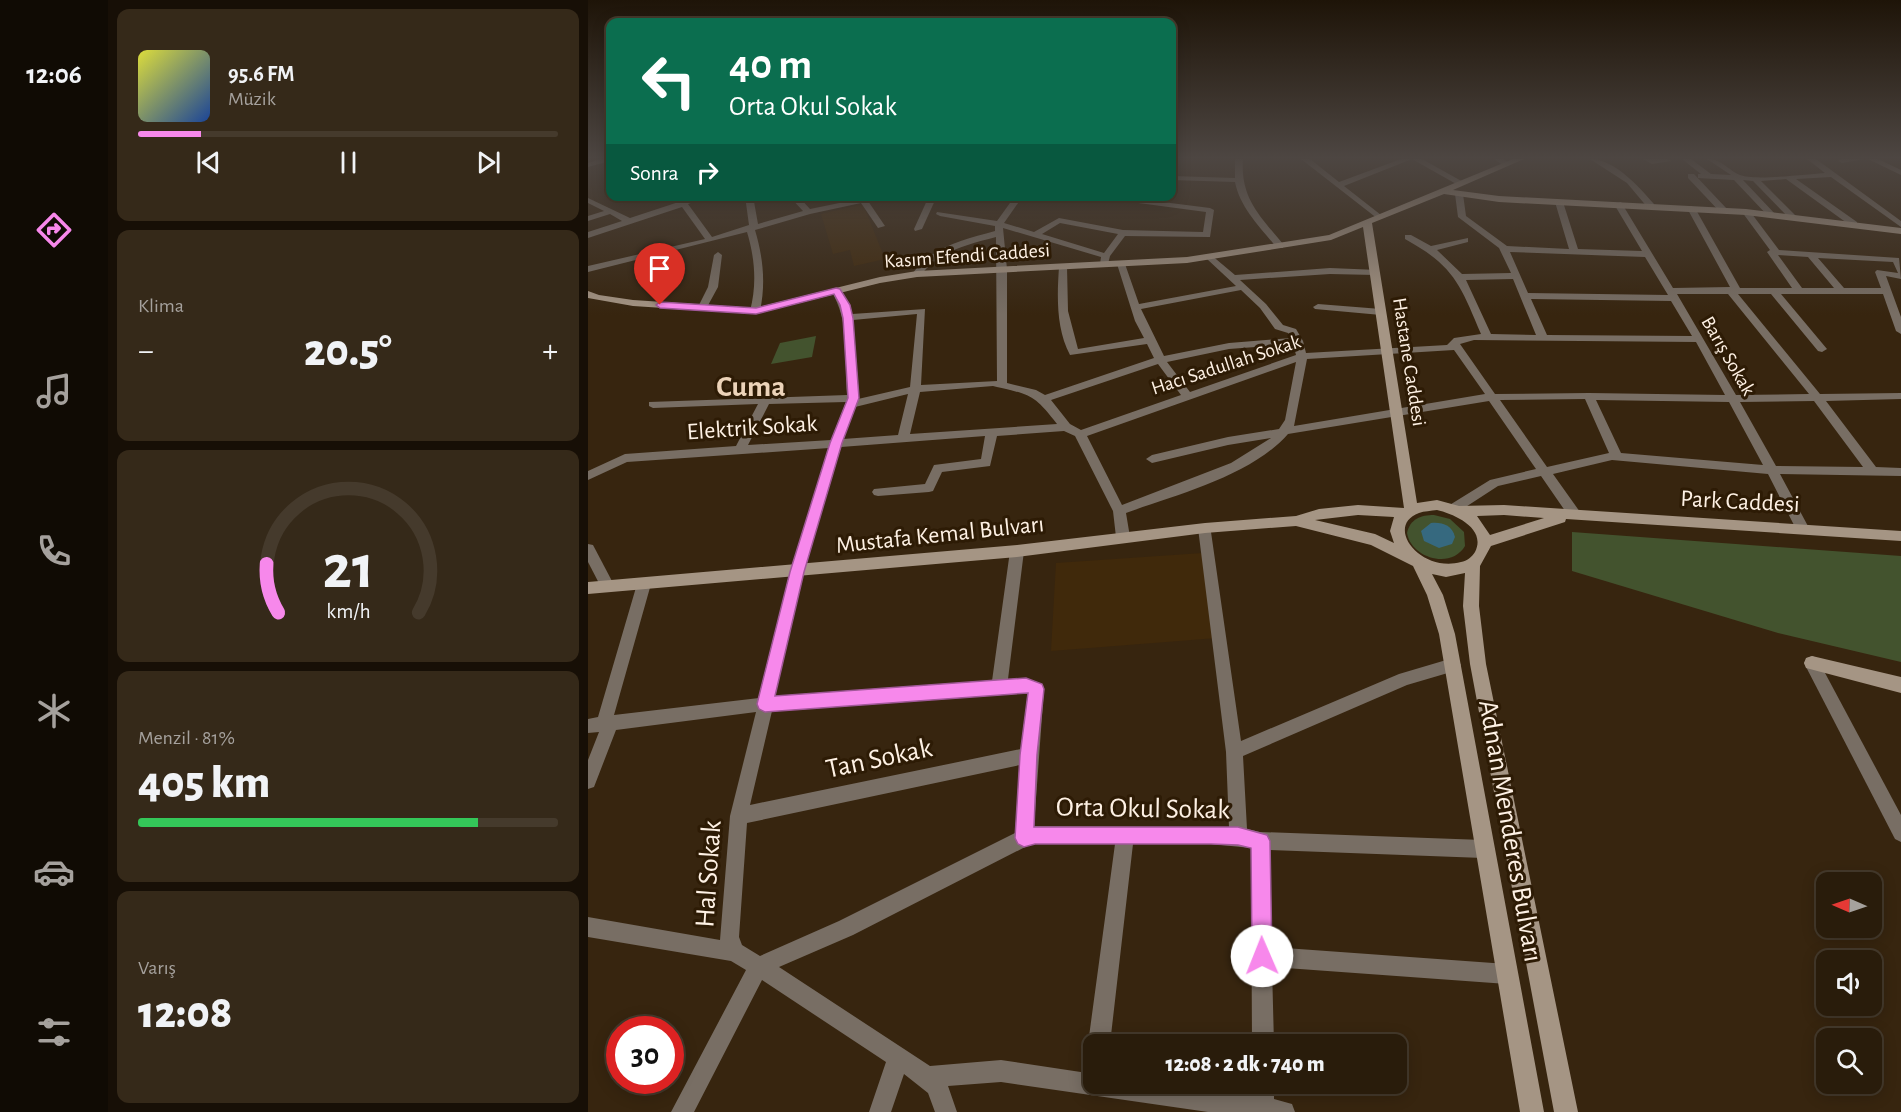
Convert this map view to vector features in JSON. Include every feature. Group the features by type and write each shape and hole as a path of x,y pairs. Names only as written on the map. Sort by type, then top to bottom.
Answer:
{"street":[{"path":"588,235 660,211"},
{"path":"695,211 710,240"},
{"path":"751,211 760,276 760,293 756,311"},
{"path":"588,269 710,240 812,211"},
{"path":"871,211 882,226"},
{"path":"918,229 926,211"},
{"path":"917,274 923,264 935,253 999,228 1010,211"},
{"path":"1035,235 1059,220 1123,233 1207,235 1210,211"},
{"path":"1251,211 1280,246"},
{"path":"1365,211 1373,219"},
{"name":"Kasım Efendi Caddesi","path":"588,294 597,298 633,303 756,311 917,274 1063,267 1105,260 1121,264 1210,257 1331,237 1393,211"},
{"path":"1461,211 1462,217 1504,249 1527,296 1543,338"},
{"path":"1562,211 1574,250"},
{"name":"Barış Sokak","path":"1622,211 1699,339 1802,528"},
{"path":"1692,211 1733,291 1872,471"},
{"path":"1724,211 1901,231"},
{"path":"1768,211 1772,215"},
{"path":"1786,211 1792,217"},
{"path":"1836,211 1854,224"},
{"path":"1882,211 1901,225"},
{"path":"588,219 609,212 631,222"},
{"path":"1746,212 1775,251"},
{"path":"940,214 1035,235 1105,260 1123,233"},
{"name":"Hastane Caddesi","path":"1373,219 1375,272 1397,413 1408,511"},
{"path":"999,228 1002,270 1002,384"},
{"path":"1408,237 1431,249 1454,267 1461,277 1487,338"},
{"path":"1431,249 1465,240"},
{"path":"1504,249 1646,254"},
{"path":"1799,291 1771,252 1896,260 1901,271"},
{"path":"1809,253 1841,291"},
{"path":"703,307 713,287 718,255"},
{"path":"1119,511 1222,472 1265,448 1283,432 1292,417 1294,391 1301,373 1303,356 1298,340 1292,331 1280,327 1244,287 1210,257"},
{"path":"1121,264 1150,340 1161,361 1187,396"},
{"path":"1063,267 1063,312 1074,353 1150,340"},
{"path":"1233,278 1330,271 1375,272"},
{"path":"1901,276 1880,272 1901,331"},
{"path":"1461,277 1518,276"},
{"path":"1136,307 1244,287"},
{"path":"836,291 845,305 848,318 853,401"},
{"path":"1527,296 1672,295 1733,291 1885,291"},
{"path":"1774,291 1822,349"},
{"path":"1318,307 1381,312"},
{"path":"848,318 875,314 922,312 915,388 903,440"},
{"name":"Hacı Sadullah Sokak","path":"1080,434 1303,356 1450,348 1458,340 1487,338 1699,339"},
{"path":"1044,399 1106,375 1161,361 1228,346 1298,340"},
{"path":"1454,343 1490,397 1544,470 1572,515 1485,543"},
{"path":"653,404 853,401 915,388 1002,384 1032,392 1044,399 1066,427 1080,434 1119,511 1123,537"},
{"path":"1152,459 1228,441 1490,397 1589,396 1732,399 1901,396"},
{"path":"1589,396 1617,456"},
{"path":"740,450 765,401"},
{"name":"Hal Sokak","path":"853,401 836,443 797,572 739,816 729,938 734,952 928,1077 936,1086 946,1112"},
{"name":"Elektrik Sokak","path":"588,476 625,458 1066,427"},
{"path":"878,492 929,488 938,468 986,463 992,433"},
{"path":"1456,510 1494,483 1544,470 1617,456 1772,470 1901,472"},
{"path":"1429,505 1456,510 1477,524 1485,543 1481,556 1473,563 1449,570 1414,560 1375,540 1296,521 1319,514 1358,510 1408,511 1429,505"},
{"name":"Park Caddesi","path":"1456,510 1504,510 1901,536"},
{"path":"1408,511 1399,521 1397,536 1401,547 1414,560"},
{"name":"Mustafa Kemal Bulvarı","path":"588,588 797,572 1017,551 1205,528 1296,521"},
{"path":"1205,528 1233,752 1238,836"},
{"path":"588,549 608,587"},
{"path":"999,687 1017,551"},
{"name":"Adnan Menderes Bulvarı","path":"1414,560 1435,595 1453,665 1483,849 1532,1112"},
{"name":"Adnan Menderes Bulvarı","path":"1473,563 1470,606 1478,664 1566,1112"},
{"path":"588,781 601,724 644,584"},
{"path":"1812,663 1901,684"},
{"path":"1812,663 1901,832"},
{"path":"1233,752 1404,679 1453,665"},
{"path":"601,724 765,704 1026,685 1036,689 1024,838"},
{"name":"Tan Sokak","path":"739,816 1029,755"},
{"name":"Orta Okul Sokak","path":"759,966 846,928 1024,838 1035,835 1238,836 1260,841 1483,849"},
{"path":"1100,1034 1125,835"},
{"path":"1260,841 1263,1034"},
{"path":"588,927 734,952"},
{"path":"1262,956 1507,974"},
{"path":"682,1112 759,966"},
{"path":"880,1112 898,1058"},
{"path":"928,1077 1000,1071 1083,1082"},
{"path":"1163,1094 1270,1111 1266,1094"}],"shaded area":[{"path":"834,211 866,211 885,259 854,266 850,250 833,254 821,214"},
{"path":"1203,553 1217,638 1051,651 1056,563"}],"green space":[{"path":"816,336 812,357 771,364 780,343"},
{"path":"1434,515 1450,519 1464,532 1465,546 1451,558 1432,558 1416,549 1410,542 1407,533 1413,521"},
{"path":"1572,532 1901,556 1901,662 1778,633 1572,571"}],"water":[{"path":"1431,523 1449,527 1455,537 1452,544 1439,548 1424,541 1421,531"}],"district":[{"name":"Cuma","path":"751,387"}],"route":[{"path":"660,305 756,311 836,291 845,305 848,318 852,404 836,443 797,572 765,704 1026,685 1036,689 1024,838 1035,835 1211,835 1238,836 1260,841 1262,956"}]}
